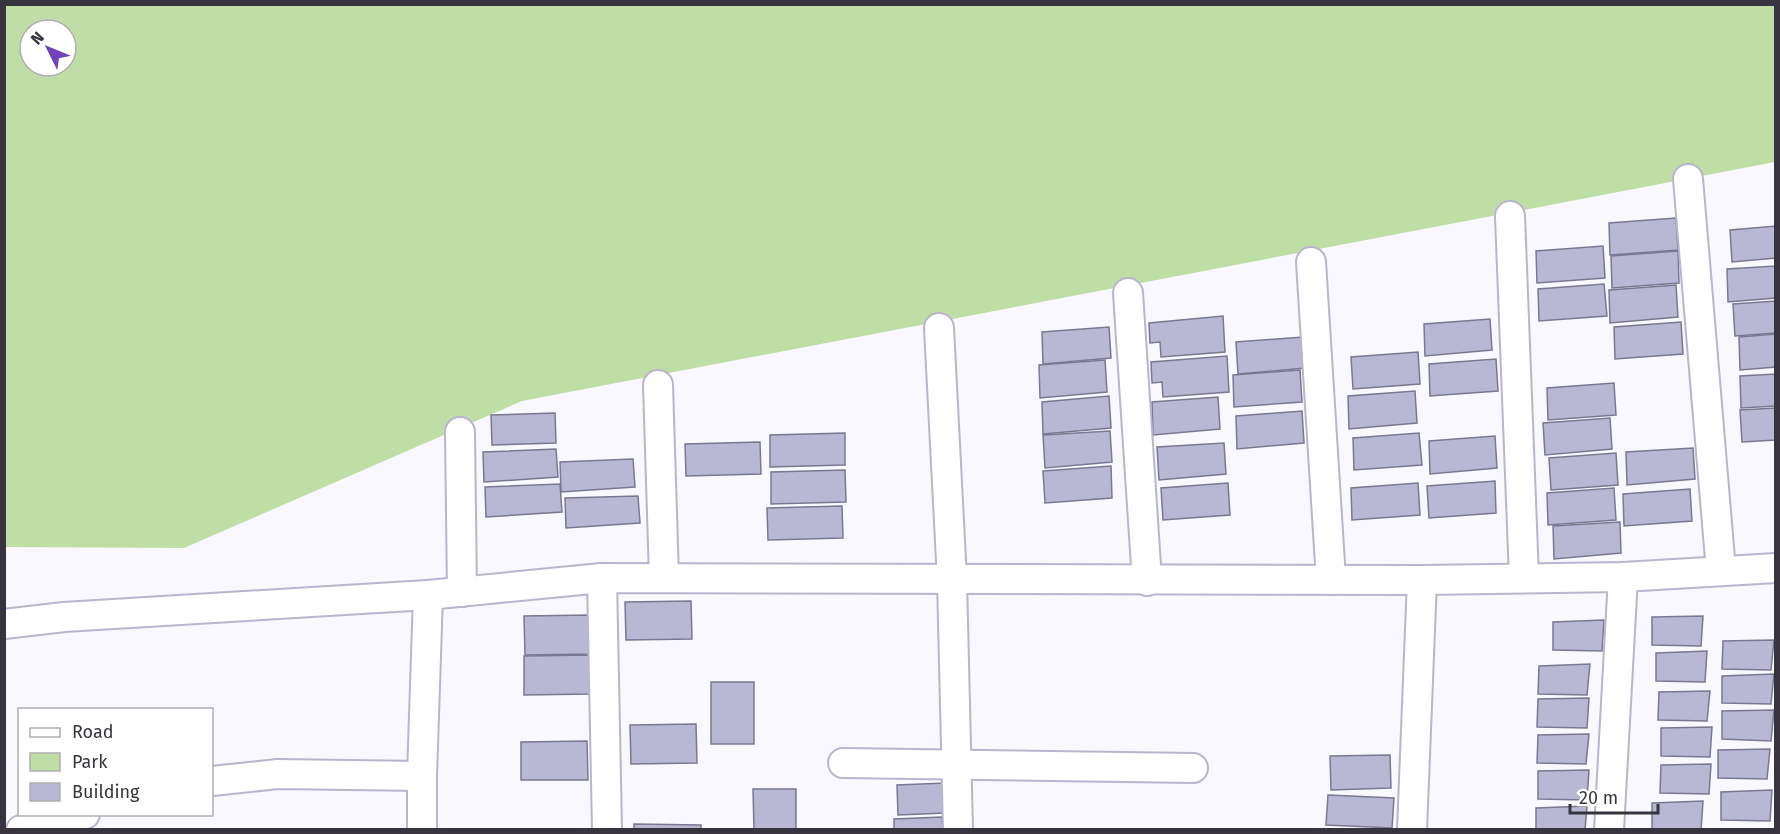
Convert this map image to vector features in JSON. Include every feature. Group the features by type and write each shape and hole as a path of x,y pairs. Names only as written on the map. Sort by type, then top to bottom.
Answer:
{"street":[{"path":"1688,179 1721,571"},
{"path":"1510,216 1524,578"},
{"path":"1311,262 1331,580"},
{"path":"1128,293 1147,581"},
{"path":"939,328 952,580 958,830"},
{"path":"658,386 664,578"},
{"path":"460,432 462,592"},
{"path":"4,624 64,617 428,595 602,578 1422,580 1623,577 1776,568"},
{"path":"1610,830 1623,577"},
{"path":"602,578 607,830"},
{"path":"1412,830 1422,580"},
{"path":"422,830 428,595"},
{"path":"843,763 1193,768"},
{"path":"213,781 278,774 422,776"},
{"path":"21,830 54,820 66,820 79,816"}],"green space":[{"path":"5,5 1775,5 1775,162 522,401 184,548 5,547"}],"building":[{"path":"1676,218 1678,250 1610,255 1609,223"},
{"path":"1776,226 1776,258 1732,262 1730,230"},
{"path":"1603,246 1605,278 1537,283 1536,251"},
{"path":"1678,251 1679,283 1612,288 1611,256"},
{"path":"1776,266 1776,298 1728,302 1727,269"},
{"path":"1604,284 1607,316 1539,321 1538,289"},
{"path":"1676,285 1678,317 1610,323 1609,290"},
{"path":"1776,301 1776,333 1735,336 1733,304"},
{"path":"1223,316 1225,352 1161,357 1160,342 1150,343 1149,323"},
{"path":"1490,319 1492,350 1425,356 1424,324"},
{"path":"1681,322 1683,354 1615,359 1614,327"},
{"path":"1109,327 1111,358 1043,364 1042,332"},
{"path":"1776,334 1776,367 1740,370 1739,337"},
{"path":"1303,337 1305,368 1238,374 1236,342"},
{"path":"1418,352 1420,384 1353,389 1351,357"},
{"path":"1227,356 1229,392 1163,397 1162,382 1152,383 1151,362"},
{"path":"1496,359 1498,391 1430,396 1429,364"},
{"path":"1105,360 1107,392 1040,398 1039,365"},
{"path":"1300,370 1302,402 1234,407 1233,375"},
{"path":"1776,374 1776,406 1741,408 1740,376"},
{"path":"1614,383 1616,415 1548,420 1547,388"},
{"path":"1415,391 1417,423 1349,429 1348,396"},
{"path":"1109,396 1111,428 1043,434 1042,402"},
{"path":"1218,397 1220,429 1153,435 1152,402"},
{"path":"1776,408 1776,440 1742,442 1740,410"},
{"path":"1302,411 1304,443 1237,449 1236,416"},
{"path":"555,413 556,443 492,445 491,415"},
{"path":"1610,418 1612,449 1545,455 1543,423"},
{"path":"1110,431 1112,462 1045,468 1043,435"},
{"path":"845,433 845,465 770,467 770,435"},
{"path":"1419,433 1422,465 1354,470 1353,438"},
{"path":"1495,436 1497,468 1430,474 1429,441"},
{"path":"760,442 761,474 686,476 685,444"},
{"path":"1224,443 1226,474 1159,480 1157,447"},
{"path":"1693,448 1695,479 1627,485 1626,452"},
{"path":"556,449 558,477 484,482 483,452"},
{"path":"1616,453 1618,485 1551,490 1549,458"},
{"path":"633,459 635,487 561,492 560,462"},
{"path":"1111,466 1112,498 1045,503 1043,471"},
{"path":"845,470 846,502 771,504 771,472"},
{"path":"1495,481 1496,513 1429,518 1427,486"},
{"path":"1228,483 1230,515 1163,520 1161,488"},
{"path":"1418,483 1420,515 1352,520 1351,488"},
{"path":"560,484 562,512 486,517 485,487"},
{"path":"1614,488 1616,520 1548,525 1547,493"},
{"path":"1690,489 1692,521 1624,526 1623,494"},
{"path":"638,496 640,523 566,528 565,498"},
{"path":"842,506 843,538 768,540 767,508"},
{"path":"1620,522 1621,553 1554,559 1553,526"},
{"path":"691,601 692,639 626,640 625,602"},
{"path":"590,615 591,654 525,655 524,616"},
{"path":"1703,616 1701,646 1652,645 1652,617"},
{"path":"1604,620 1602,651 1553,650 1553,622"},
{"path":"1774,640 1771,670 1722,669 1723,641"},
{"path":"1707,651 1705,682 1656,681 1656,653"},
{"path":"590,655 591,694 524,695 524,656"},
{"path":"1590,664 1587,695 1538,694 1539,666"},
{"path":"1774,674 1771,704 1722,703 1722,676"},
{"path":"711,682 754,682 754,744 711,744"},
{"path":"1710,691 1707,721 1658,720 1659,692"},
{"path":"1589,698 1587,728 1537,727 1538,699"},
{"path":"1774,710 1771,741 1722,739 1722,711"},
{"path":"696,724 697,763 631,764 630,725"},
{"path":"1712,727 1710,757 1661,756 1661,728"},
{"path":"1589,734 1586,764 1537,763 1538,735"},
{"path":"587,741 588,780 521,780 521,742"},
{"path":"1770,749 1767,779 1718,778 1718,750"},
{"path":"1390,755 1391,788 1331,790 1330,756"},
{"path":"1711,764 1709,794 1660,793 1661,765"},
{"path":"1589,770 1587,800 1538,799 1538,771"},
{"path":"945,783 946,813 898,815 897,785"},
{"path":"753,789 796,789 796,830 754,830"},
{"path":"1772,790 1770,821 1721,820 1721,792"},
{"path":"1328,795 1394,798 1392,828 1326,825"},
{"path":"1703,801 1701,830 1652,830 1652,803"},
{"path":"1587,806 1585,830 1536,830 1536,808"},
{"path":"942,817 943,830 894,830 894,819"},
{"path":"634,824 701,825 701,830 634,830"}]}
